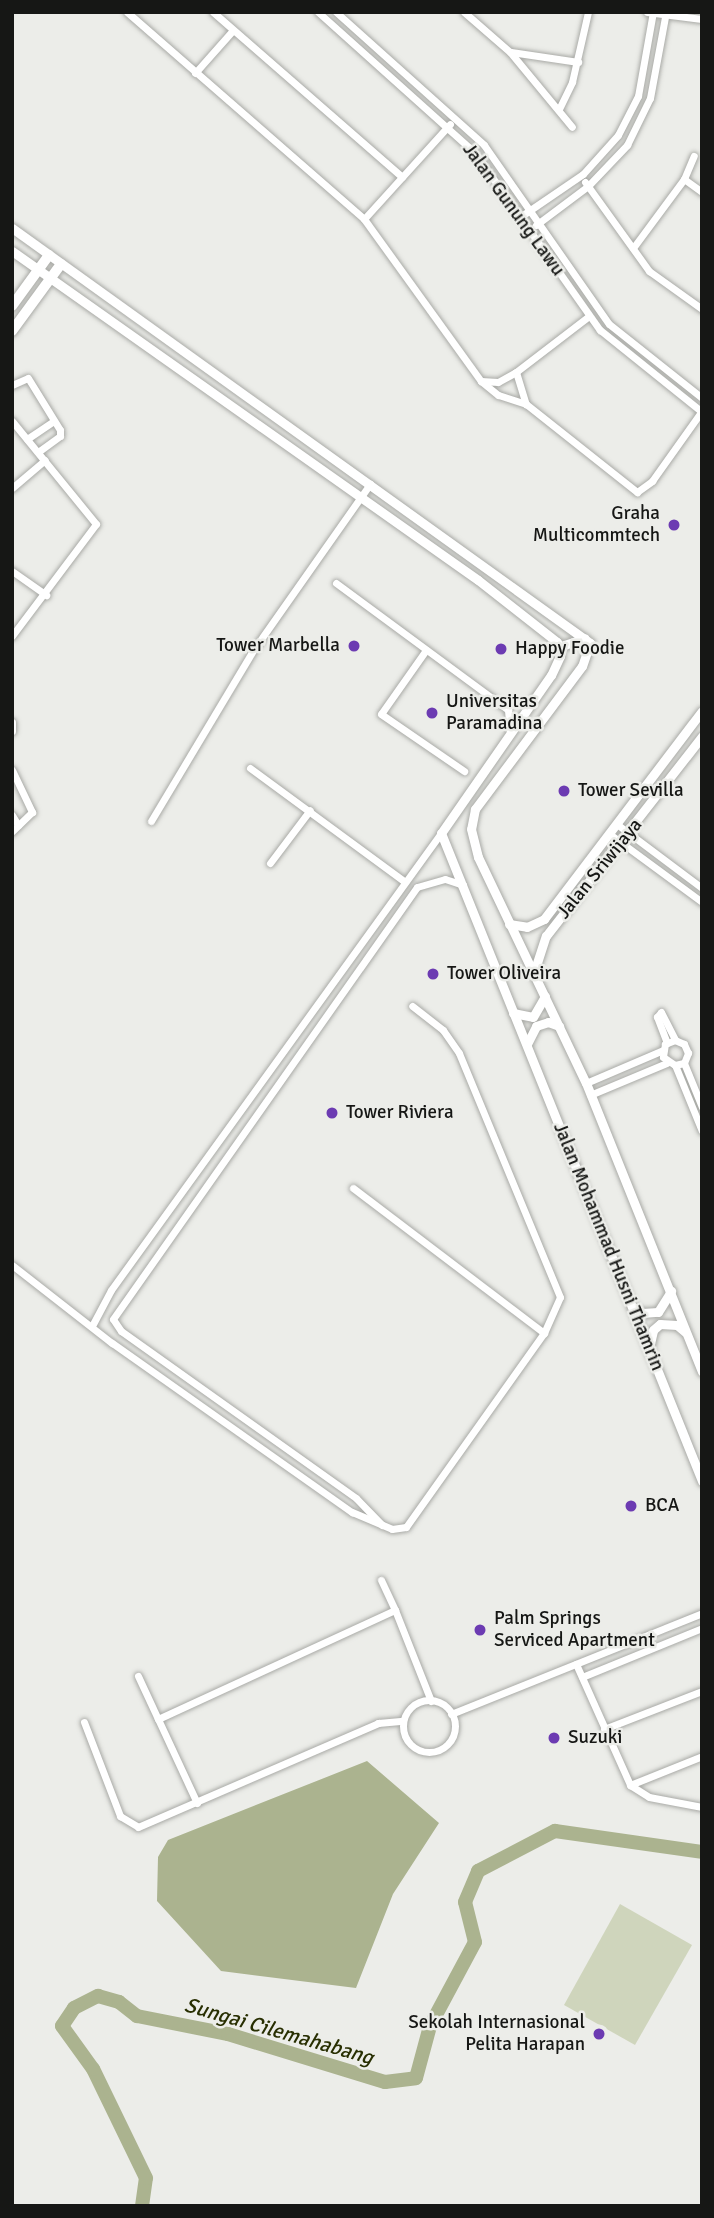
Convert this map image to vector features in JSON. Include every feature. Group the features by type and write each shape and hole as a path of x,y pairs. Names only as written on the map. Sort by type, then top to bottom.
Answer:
{"main road":[{"path":"12,306 49,255"},
{"path":"12,331 61,264"}],"street":[{"path":"127,12 363,219 481,382 498,395 526,404 637,492 652,481 701,412"},
{"path":"213,12 402,177"},
{"name":"Jalan Gunung Lawu","path":"318,12 475,153 589,316 616,346 701,412"},
{"name":"Jalan Gunung Lawu","path":"336,12 484,145 609,324 702,398"},
{"path":"464,12 510,52 572,127"},
{"path":"559,108 578,62 588,12"},
{"path":"647,12 702,19"},
{"path":"520,217 580,176 623,127 638,96 652,13"},
{"path":"529,230 588,186 614,161 632,134 650,98 666,14"},
{"path":"195,73 233,30"},
{"path":"510,52 578,62"},
{"path":"363,219 456,118"},
{"path":"623,127 632,134"},
{"path":"633,248 684,179 694,156"},
{"path":"580,176 649,271 702,309"},
{"path":"684,179 702,192"},
{"path":"12,228 585,638 591,646 587,659 475,809 471,830 478,857 586,1083 702,1372"},
{"path":"12,251 542,626 558,647 560,656 551,675 441,833 111,1290 93,1324"},
{"path":"481,382 498,382 516,372 589,316"},
{"path":"516,372 526,404"},
{"path":"12,385 28,378 60,436 38,452"},
{"path":"12,421 96,524 46,595 12,636"},
{"path":"27,439 54,421"},
{"path":"12,488 45,460"},
{"path":"151,821 254,649 370,484"},
{"path":"12,571 46,595"},
{"path":"336,583 508,710 510,733"},
{"path":"558,647 585,638"},
{"path":"426,650 381,714 464,771"},
{"name":"Jalan Sriwijaya","path":"509,924 527,927 544,919 611,835 702,711"},
{"path":"12,722 12,730"},
{"name":"Jalan Sriwijaya","path":"533,973 546,936 626,846 702,736"},
{"path":"250,768 404,881"},
{"path":"12,815 15,828 30,817 32,809 13,772"},
{"path":"270,863 310,810"},
{"path":"618,825 702,888"},
{"name":"Jalan Mohammad Husni Thamrin","path":"441,833 702,1481"},
{"path":"611,835 702,902"},
{"path":"382,1525 356,1498 113,1321 417,887 445,879 463,885"},
{"path":"513,1013 533,1017 545,995"},
{"path":"12,1265 93,1324 112,1343 352,1512 399,1529 412,1522 544,1333 559,1307 556,1282 459,1054 443,1030 412,1006"},
{"path":"527,1044 536,1026 548,1022 559,1026"},
{"path":"586,1083 668,1044 688,1049 675,1063 590,1094"},
{"path":"668,1044 702,1130"},
{"path":"675,1063 702,1107"},
{"path":"247,1100 261,1111"},
{"path":"353,1188 544,1333"},
{"path":"633,1307 642,1313 658,1312 671,1291"},
{"path":"649,1350 653,1330 660,1325 677,1325 687,1334"},
{"path":"381,1580 431,1700 452,1714"},
{"path":"158,1719 395,1609"},
{"path":"452,1714 702,1613"},
{"path":"582,1676 702,1628"},
{"path":"576,1664 630,1786 649,1797 702,1807"},
{"path":"138,1676 197,1802"},
{"path":"604,1729 702,1690"},
{"path":"431,1700 410,1708 403,1721 411,1746 428,1752 451,1740 452,1714"},
{"path":"84,1722 124,1820 142,1827 378,1723 403,1721"},
{"path":"630,1786 702,1756"}],"shaded area":[{"path":"367,1761 439,1823 393,1894 356,1988 221,1971 157,1901 158,1857 168,1840"},
{"path":"620,1904 692,1945 635,2045 564,2005"}],"waterway":[{"name":"Sungai Cilemahabang","path":"142,2206 146,2178 93,2069 62,2026 74,2008 98,1996 119,2002 137,2016 228,2034 385,2082 416,2078 430,2026 475,1942 465,1902 478,1871 555,1831 702,1852"}],"place":[{"name":"Graha Multicommtech","path":"674,525"},
{"name":"Tower Marbella","path":"354,646"},
{"name":"Happy Foodie","path":"501,649"},
{"name":"Universitas Paramadina","path":"432,713"},
{"name":"Tower Sevilla","path":"564,791"},
{"name":"Tower Oliveira","path":"433,974"},
{"name":"Tower Riviera","path":"332,1113"},
{"name":"BCA","path":"631,1506"},
{"name":"Palm Springs Serviced Apartment","path":"480,1630"},
{"name":"Suzuki","path":"554,1738"},
{"name":"Sekolah Internasional Pelita Harapan","path":"599,2034"}]}
